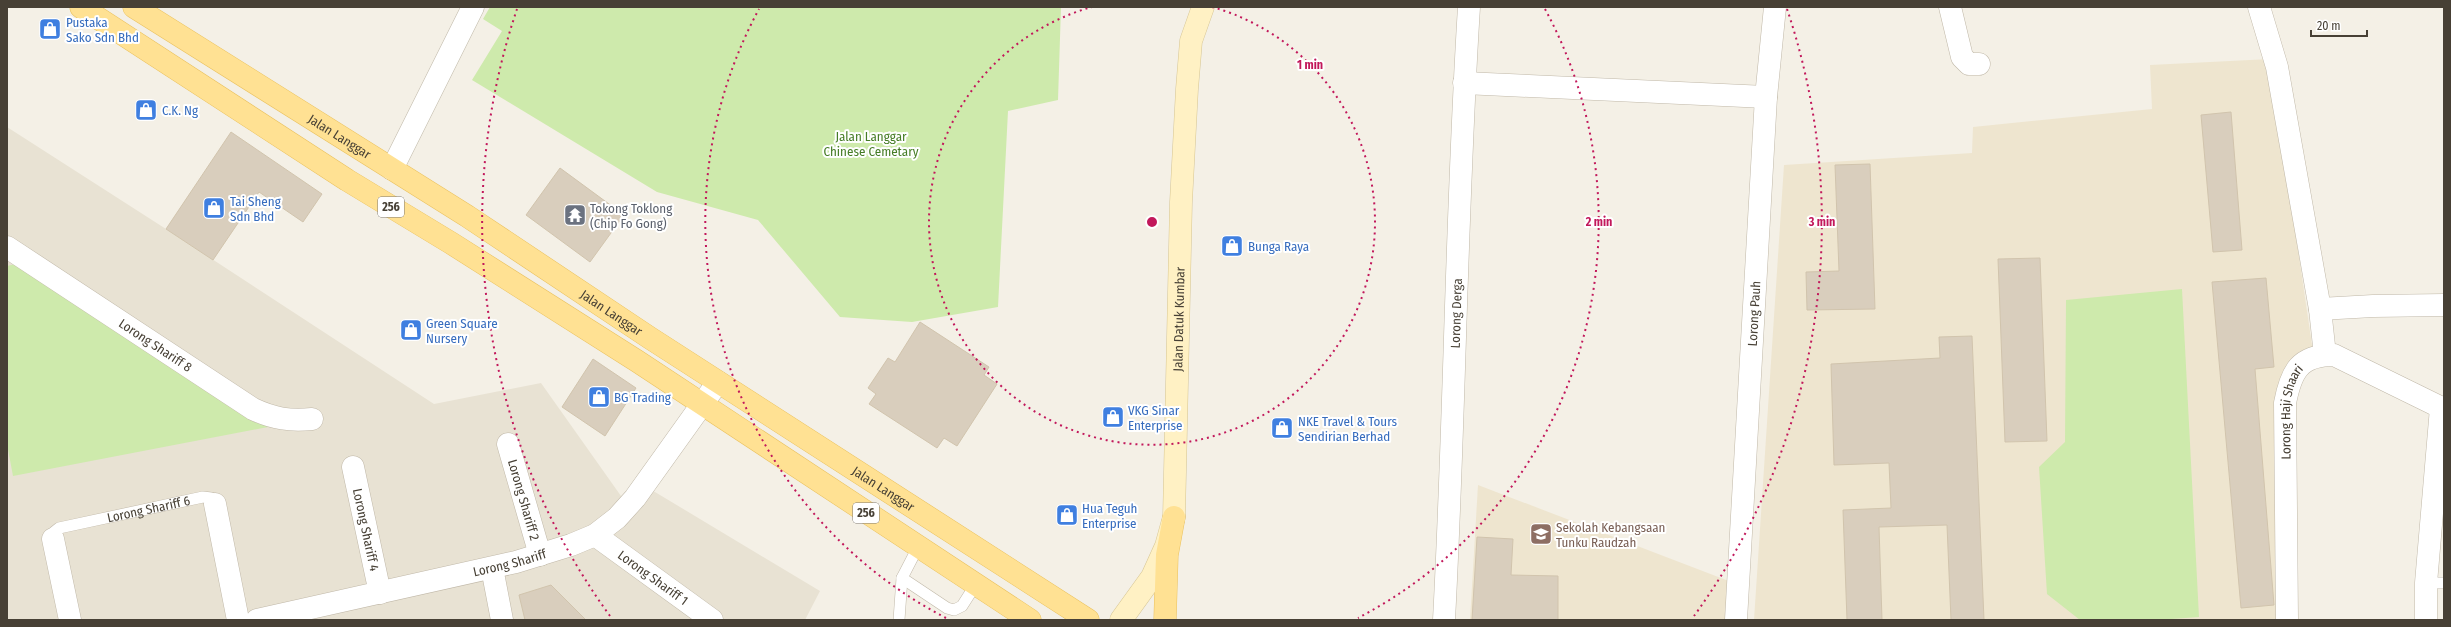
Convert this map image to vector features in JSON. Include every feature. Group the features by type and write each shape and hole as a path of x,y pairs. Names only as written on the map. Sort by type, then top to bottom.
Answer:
{"main road":[{"name":"Jalan Langgar","path":"81,7 347,180 458,247 637,361 1030,620"},
{"name":"Jalan Langgar","path":"134,7 467,216 718,382 1088,620"},
{"name":"Jalan Datuk Kumbar","path":"1121,620 1152,577 1166,546 1174,517 1181,202 1187,89 1191,41 1203,7"},
{"path":"1165,620 1167,555 1174,517"}],"street":[{"path":"392,169 473,7"},
{"name":"Lorong Derga","path":"1444,620 1452,468 1464,83 1469,7"},
{"name":"Lorong Pauh","path":"1736,620 1766,97 1775,7"},
{"path":"1950,7 1962,56 1969,64 1979,64"},
{"path":"2259,7 2276,67 2320,309 2325,355 2334,356 2442,408 2435,583 2426,620"},
{"path":"1464,83 1766,97"},
{"name":"Lorong Shariff 8","path":"7,247 253,409 278,419 312,419"},
{"path":"2320,309 2374,306 2444,305"},
{"name":"Lorong Haji Shaari","path":"2287,620 2286,403 2290,378 2301,365 2316,357 2325,355"},
{"name":"Lorong Shariff","path":"257,620 339,611 380,593 492,568 540,555 595,534 617,518 635,498 718,382"},
{"name":"Lorong Shariff 2","path":"508,444 540,555"},
{"name":"Lorong Shariff 4","path":"353,467 380,593"},
{"name":"Lorong Shariff 6","path":"215,504 238,620"},
{"name":"Lorong Shariff 1","path":"595,534 712,620"},
{"name":"Lorong Shariff 6","path":"53,539 70,620"},
{"path":"492,568 502,620"}],"lane":[{"name":"Lorong Shariff 6","path":"53,539 54,532 59,528 203,497 211,498 215,504"},
{"path":"899,620 902,578 918,547"},
{"path":"902,578 947,608 954,610 962,606 976,584"}],"shaded area":[{"path":"2270,59 2313,352 2299,358 2283,620 1754,620 1784,165 1972,153 1973,127 2152,109 2150,65"},
{"path":"7,127 434,404 541,383 621,496 628,491 635,480 820,591 805,620 7,620"},
{"name":"Sekolah Kebangsaan Tunku Raudzah","path":"1478,485 1734,583 1732,620 1470,620"}],"green space":[{"name":"Jalan Langgar Chinese Cemetary","path":"490,7 1061,7 1058,100 1008,111 998,307 912,322 840,317 758,220 657,192 472,80 502,31 483,19"},
{"path":"20,263 268,427 13,476 7,444 7,266"},
{"path":"2182,289 2199,617 2158,620 2080,620 2047,594 2039,467 2065,442 2066,300"}],"building":[{"path":"2231,112 2242,250 2213,252 2201,115"},
{"name":"Tai Sheng Sdn Bhd","path":"231,132 322,194 303,222 259,192 213,260 166,229"},
{"path":"1870,164 1875,309 1807,310 1806,272 1839,271 1835,165"},
{"name":"Tokong Toklong (Chip Fo Gong)","path":"560,168 624,215 590,262 526,215"},
{"path":"2040,258 2047,441 2005,442 1998,259"},
{"path":"2266,278 2274,367 2255,369 2274,605 2241,608 2212,282"},
{"path":"920,322 989,367 984,375 997,384 957,446 944,438 937,448 869,404 876,394 868,388 888,358 895,362"},
{"path":"1972,336 1984,620 1951,620 1947,525 1879,527 1882,620 1847,620 1843,510 1891,508 1889,463 1834,465 1831,364 1940,358 1939,337"},
{"name":"BG Trading","path":"593,359 636,388 605,436 562,407"},
{"path":"1477,537 1513,539 1511,575 1558,576 1558,620 1472,620"},
{"path":"551,585 586,620 525,620 519,595"}],"place":[{"name":"Pustaka Sako Sdn Bhd","path":"50,29"},
{"name":"C.K. Ng","path":"146,110"},
{"name":"Tai Sheng Sdn Bhd","path":"214,208"},
{"name":"Tokong Toklong (Chip Fo Gong)","path":"575,215"},
{"name":"Bunga Raya","path":"1232,246"},
{"name":"Green Square Nursery","path":"411,330"},
{"name":"BG Trading","path":"599,397"},
{"name":"VKG Sinar Enterprise","path":"1113,417"},
{"name":"NKE Travel & Tours Sendirian Berhad","path":"1282,428"},
{"name":"Hua Teguh Enterprise","path":"1067,515"},
{"name":"Sekolah Kebangsaan Tunku Raudzah","path":"1541,534"}]}
